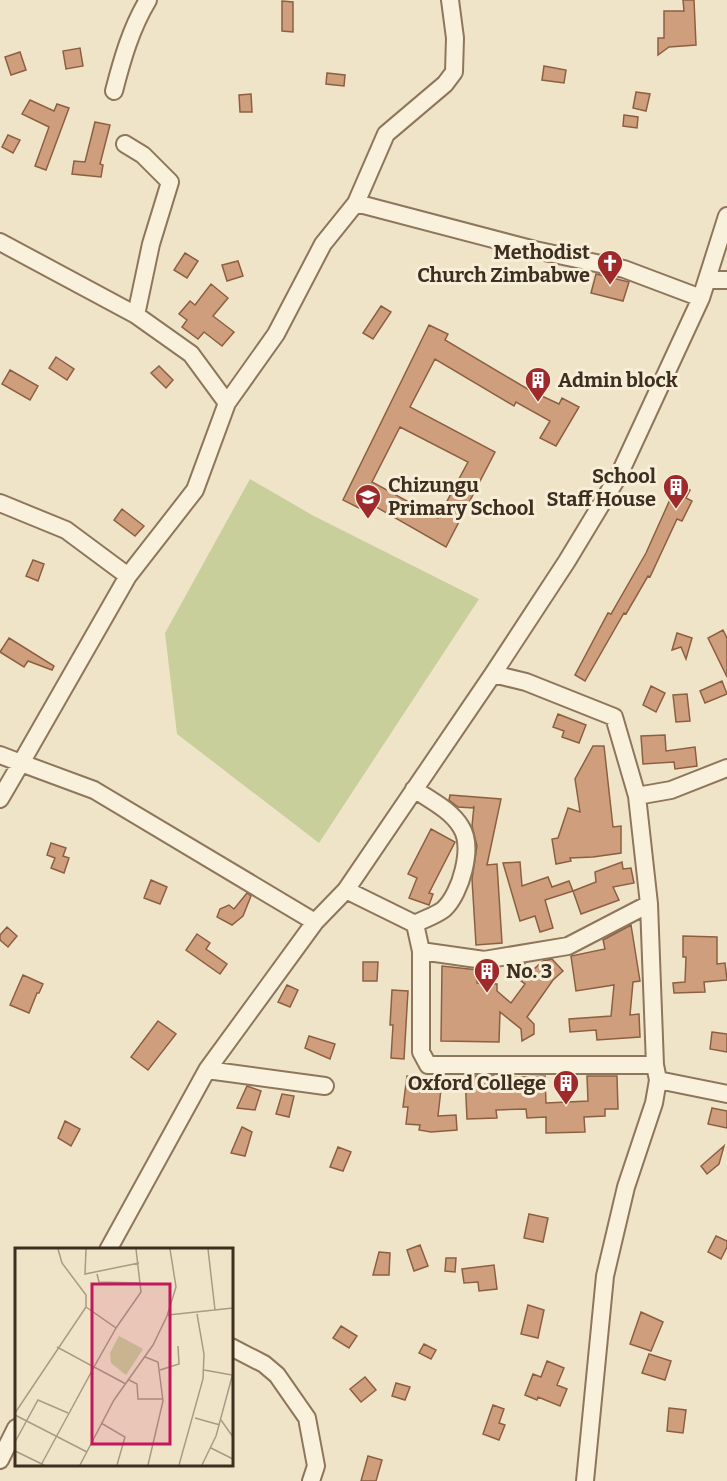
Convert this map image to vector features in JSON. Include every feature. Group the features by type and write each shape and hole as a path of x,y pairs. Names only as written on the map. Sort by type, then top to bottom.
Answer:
{"street":[{"path":"114,91 139,15 148,0"},
{"path":"0,799 128,576 195,490 227,403 276,334 323,244 356,203 386,134 445,84 454,72 455,38 450,0"},
{"path":"125,144 143,154 170,183 151,244 136,315"},
{"path":"356,203 535,250 624,269 701,298"},
{"path":"109,1248 207,1070 315,922 346,890 493,674 567,561 619,475 701,298 727,216"},
{"path":"0,242 136,315 191,354 227,403"},
{"path":"708,280 727,280"},
{"path":"0,503 66,530 128,576"},
{"path":"493,674 526,682 614,717 637,796 649,904 656,1072 654,1103 626,1187 605,1276 585,1481"},
{"path":"0,755 94,790 315,922"},
{"path":"637,796 671,790 727,768"},
{"path":"414,789 449,813 462,828 467,845 462,879 444,909 415,924"},
{"path":"346,890 415,924"},
{"path":"421,951 484,960 568,946 649,904"},
{"path":"415,924 421,951 421,1052 428,1065 656,1072 727,1094"},
{"path":"207,1070 325,1086"},
{"path":"232,1348 264,1364 277,1375 307,1418 316,1466 310,1481"},
{"path":"0,1460 15,1430"}],"green space":[{"path":"250,479 312,515 479,599 319,843 177,734 165,633"}],"building":[{"path":"683,0 694,0 696,45 669,47 658,55 658,38 664,38 664,11 684,11"},
{"path":"282,1 293,2 293,32 282,31"},
{"path":"80,48 83,66 66,69 63,51"},
{"path":"20,52 26,70 11,75 5,57"},
{"path":"544,66 566,70 564,83 542,80"},
{"path":"327,73 345,75 344,86 326,84"},
{"path":"636,92 650,94 646,111 633,108"},
{"path":"251,94 252,112 240,112 239,95"},
{"path":"30,100 54,111 57,104 69,108 46,170 35,166 49,127 22,114"},
{"path":"624,115 638,117 637,128 623,126"},
{"path":"95,122 110,125 100,164 103,165 101,177 72,174 74,161 85,162"},
{"path":"8,135 20,140 13,153 2,147"},
{"path":"185,253 198,261 187,278 174,270"},
{"path":"238,261 243,276 227,281 222,265"},
{"name":"Methodist Church Zimbabwe","path":"596,274 629,282 623,301 591,293"},
{"path":"211,284 228,298 213,316 234,332 222,346 204,332 198,339 182,327 187,320 179,314 190,301 195,305"},
{"path":"381,306 391,312 373,339 363,333"},
{"path":"429,325 448,334 445,340 531,391 559,404 562,398 579,407 556,446 540,438 550,421 516,402 514,406 435,359 410,407 495,452 446,547 364,500 359,508 343,500","holes":["400,427 468,462 438,518 372,482"]},
{"path":"56,357 74,369 67,380 49,368"},
{"path":"159,366 173,380 166,388 151,373"},
{"path":"10,370 38,386 30,400 2,384"},
{"path":"677,484 690,490 686,498 692,501 682,521 677,519 650,577 648,576 626,614 624,613 585,681 575,675 608,613 611,614 646,553"},
{"path":"122,509 144,526 135,536 114,520"},
{"path":"33,560 44,564 38,581 26,576"},
{"path":"723,630 727,638 727,677 708,638"},
{"path":"677,633 692,638 686,659 681,647 672,650"},
{"path":"9,638 54,666 52,670 28,661 24,667 0,652"},
{"path":"722,681 727,694 705,703 700,691"},
{"path":"651,686 665,693 656,712 643,705"},
{"path":"687,694 690,721 676,722 673,695"},
{"path":"558,714 586,725 579,743 562,737 564,731 553,727"},
{"path":"665,735 666,751 695,747 697,766 675,769 674,762 643,764 641,736"},
{"path":"593,746 604,746 613,827 621,826 621,853 570,858 571,861 556,864 552,839 558,838 568,808 580,812 575,779"},
{"path":"450,795 501,799 487,865 497,864 502,943 476,945 472,879 477,846 472,826 474,806 473,808 458,807 449,800"},
{"path":"431,829 455,842 429,893 433,894 429,905 409,898 417,878 408,874"},
{"path":"51,843 66,848 63,856 69,858 64,873 51,868 55,858 47,855"},
{"path":"520,862 522,886 548,877 552,887 569,881 573,891 545,900 553,928 540,932 535,916 520,921 503,863"},
{"path":"622,862 623,869 631,868 634,883 613,887 619,900 581,914 573,891 596,882 595,872"},
{"path":"151,880 167,887 160,904 144,898"},
{"path":"247,893 251,896 243,916 232,925 217,917 220,909 229,905 234,909"},
{"path":"631,925 640,981 633,982 630,1015 639,1014 640,1037 597,1040 596,1030 570,1032 569,1019 611,1016 614,985 576,991 571,956 605,949 603,940"},
{"path":"7,927 17,936 8,947 0,940 0,935"},
{"path":"197,934 210,943 206,949 227,964 220,974 186,950"},
{"path":"683,936 717,937 717,964 725,963 727,980 704,982 705,992 674,993 673,983 685,982 686,957 683,957"},
{"path":"552,959 563,971 553,980 527,1017 534,1024 534,1034 522,1041 521,1029 500,1012 499,1042 441,1041 442,966 478,970 477,983 497,984 497,991 511,1003 525,984 516,977 525,964 534,969 543,961"},
{"path":"363,962 378,962 377,981 363,981"},
{"path":"23,975 43,984 29,1013 10,1005"},
{"path":"287,985 298,990 290,1007 278,1002"},
{"path":"392,990 408,991 404,1059 391,1058"},
{"path":"158,1021 176,1034 148,1070 131,1057"},
{"path":"712,1032 727,1034 727,1052 710,1049"},
{"path":"309,1036 335,1044 330,1059 305,1048"},
{"path":"407,1076 442,1080 438,1116 456,1115 457,1130 431,1132 419,1130 420,1125 406,1124 408,1107 403,1107"},
{"name":"Oxford College","path":"465,1076 494,1076 495,1078 545,1076 546,1103 588,1101 587,1076 617,1076 618,1109 605,1109 605,1116 584,1117 585,1132 546,1133 546,1117 527,1118 526,1109 496,1110 497,1118 467,1119"},
{"path":"247,1086 261,1091 255,1110 237,1108"},
{"path":"282,1094 294,1096 289,1117 276,1114"},
{"path":"712,1108 727,1111 727,1128 708,1124"},
{"path":"65,1121 80,1129 71,1146 58,1138"},
{"path":"242,1127 252,1132 245,1156 231,1153"},
{"path":"724,1146 719,1164 707,1174 701,1166"},
{"path":"338,1147 351,1152 343,1171 330,1167"},
{"path":"529,1214 548,1218 543,1242 524,1238"},
{"path":"716,1236 727,1241 727,1247 721,1259 708,1252"},
{"path":"420,1245 428,1266 414,1271 407,1250"},
{"path":"379,1252 390,1253 389,1275 373,1275"},
{"path":"446,1258 456,1258 455,1272 445,1271"},
{"path":"494,1265 497,1289 479,1291 478,1282 464,1283 462,1269"},
{"path":"528,1305 544,1310 538,1338 521,1334"},
{"path":"641,1312 663,1322 651,1351 630,1344"},
{"path":"341,1326 357,1336 349,1348 333,1338"},
{"path":"424,1344 436,1350 431,1359 419,1353"},
{"path":"649,1354 671,1361 665,1380 642,1373"},
{"path":"547,1361 564,1368 557,1385 567,1389 560,1406 538,1397 537,1400 525,1395 533,1374 541,1377"},
{"path":"365,1377 376,1390 361,1402 350,1389"},
{"path":"396,1383 410,1387 405,1400 392,1396"},
{"path":"493,1405 504,1409 499,1423 505,1425 499,1440 483,1434"},
{"path":"669,1408 686,1410 683,1433 667,1431"},
{"path":"368,1456 382,1460 376,1481 361,1481"}],"place":[{"name":"Methodist Church Zimbabwe","path":"610,286"},
{"name":"Admin block","path":"538,403"},
{"name":"School Staff House","path":"676,510"},
{"name":"Chizungu Primary School","path":"368,520"},
{"name":"No. 3","path":"487,994"},
{"name":"Oxford College","path":"566,1106"}]}
